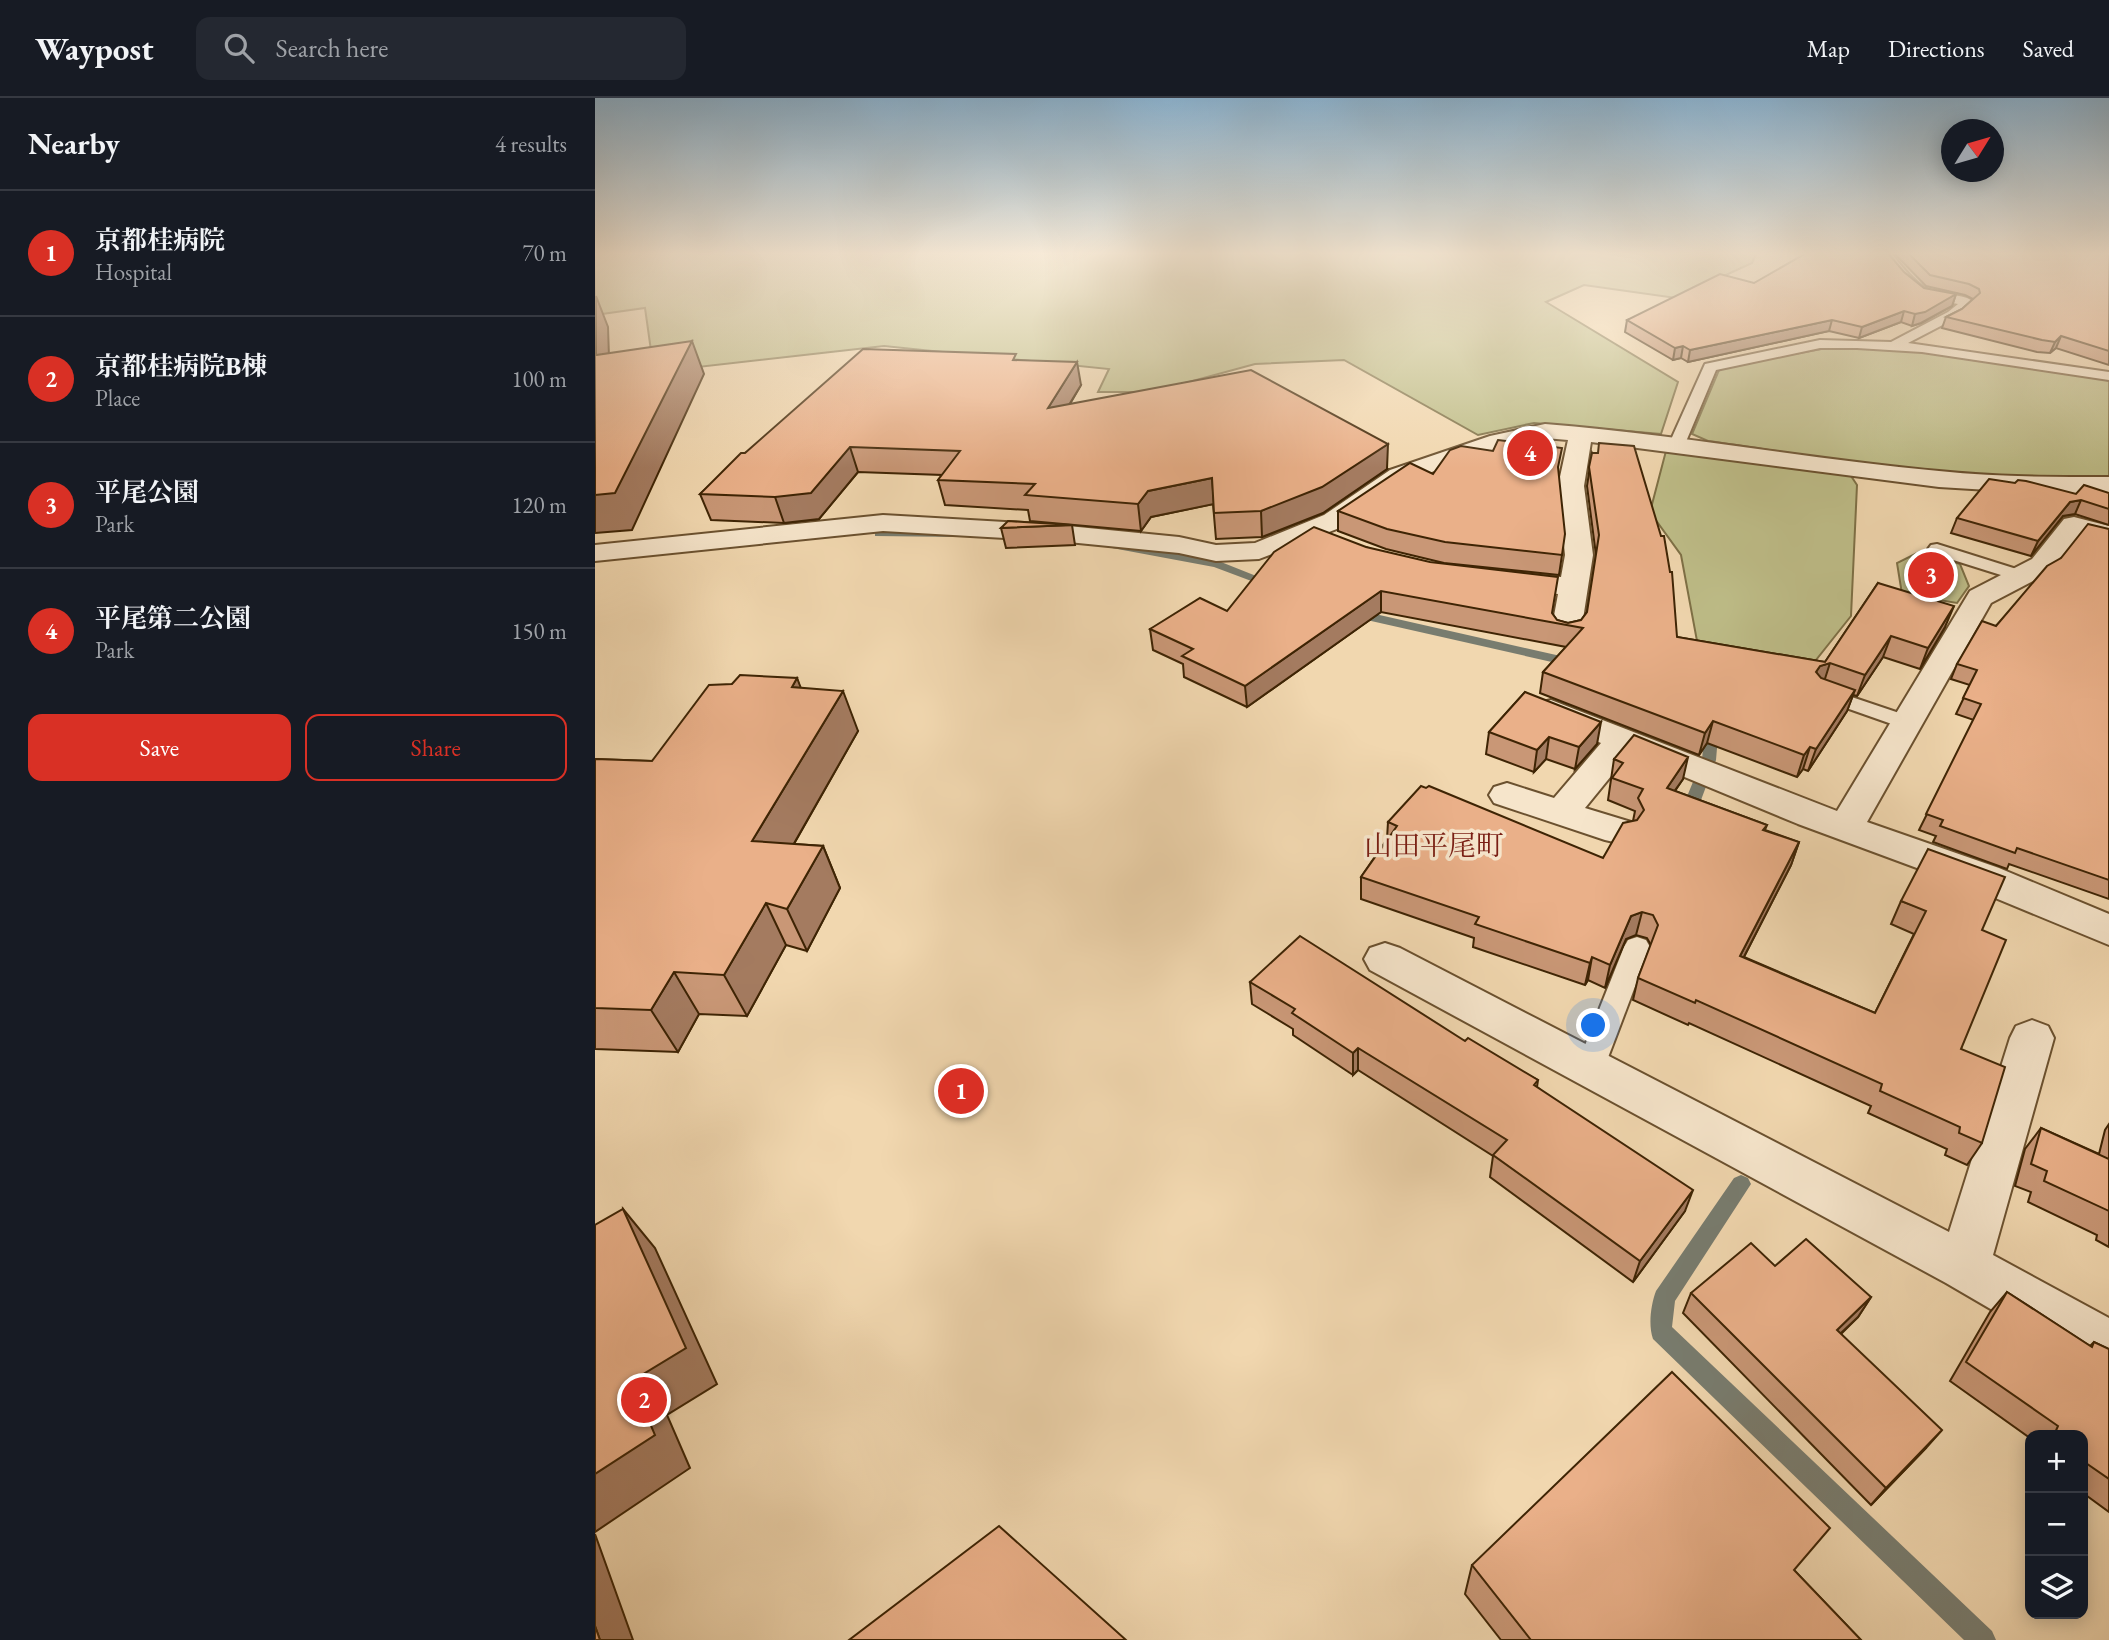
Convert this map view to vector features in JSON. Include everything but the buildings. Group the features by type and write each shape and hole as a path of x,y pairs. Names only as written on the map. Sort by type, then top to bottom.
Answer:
{"street":[{"path":"595,554 796,530 883,523 1045,532 1179,545 1216,553 1259,551 1333,521 1399,475 1499,441 1545,431 1581,432 1939,479 2038,485 2109,485"},
{"path":"1566,632 1579,555 1571,486 1581,432"},
{"path":"1845,828 1980,597 2042,565 2074,525 2109,534"},
{"path":"1309,531 1342,546"},
{"path":"1482,577 1523,584 1573,587"},
{"path":"1535,704 1845,828 1985,878 2109,930"},
{"path":"1562,811 1623,739"},
{"path":"1507,795 1618,831"},
{"path":"1385,959 1964,1266 2109,1348"},
{"path":"1964,1266 2032,1038"}],"lane":[{"path":"1894,346 1937,324"},
{"path":"1677,444 1710,367 1821,344 1935,349 2109,376"},
{"path":"1937,548 2020,576"},
{"path":"1822,693 1906,723"},
{"path":"1590,1068 1637,947"}],"shaded area":[{"path":"647,324 1582,324 1678,382 1661,434 1534,423 1478,435 1344,360 1255,364 1152,392 1098,392 1109,369 884,346 654,372"},
{"path":"1827,348 1911,349 2109,379 2109,478 1959,475 1708,441 1692,434 1719,370"},
{"path":"1667,447 1849,473 1857,485 1851,616 1804,675 1697,641 1681,555 1650,512"},
{"path":"1921,551 1960,564 1969,586 1957,603 1902,594 1897,563"}],"waterway":[{"path":"879,534 957,534"},
{"path":"1116,546 1217,564 1273,585"},
{"path":"1353,613 1574,663"},
{"path":"1687,816 1709,760 1712,724"},
{"path":"1741,1184 1664,1298 1661,1331 1983,1640"}],"place":[{"name":"平尾第二公園","path":"1530,453"},
{"name":"平尾公園","path":"1931,575"},
{"name":"京都桂病院","path":"961,1091"},
{"name":"京都桂病院B棟","path":"644,1400"}],"district":[{"name":"山田平尾町","path":"1434,845"}]}
